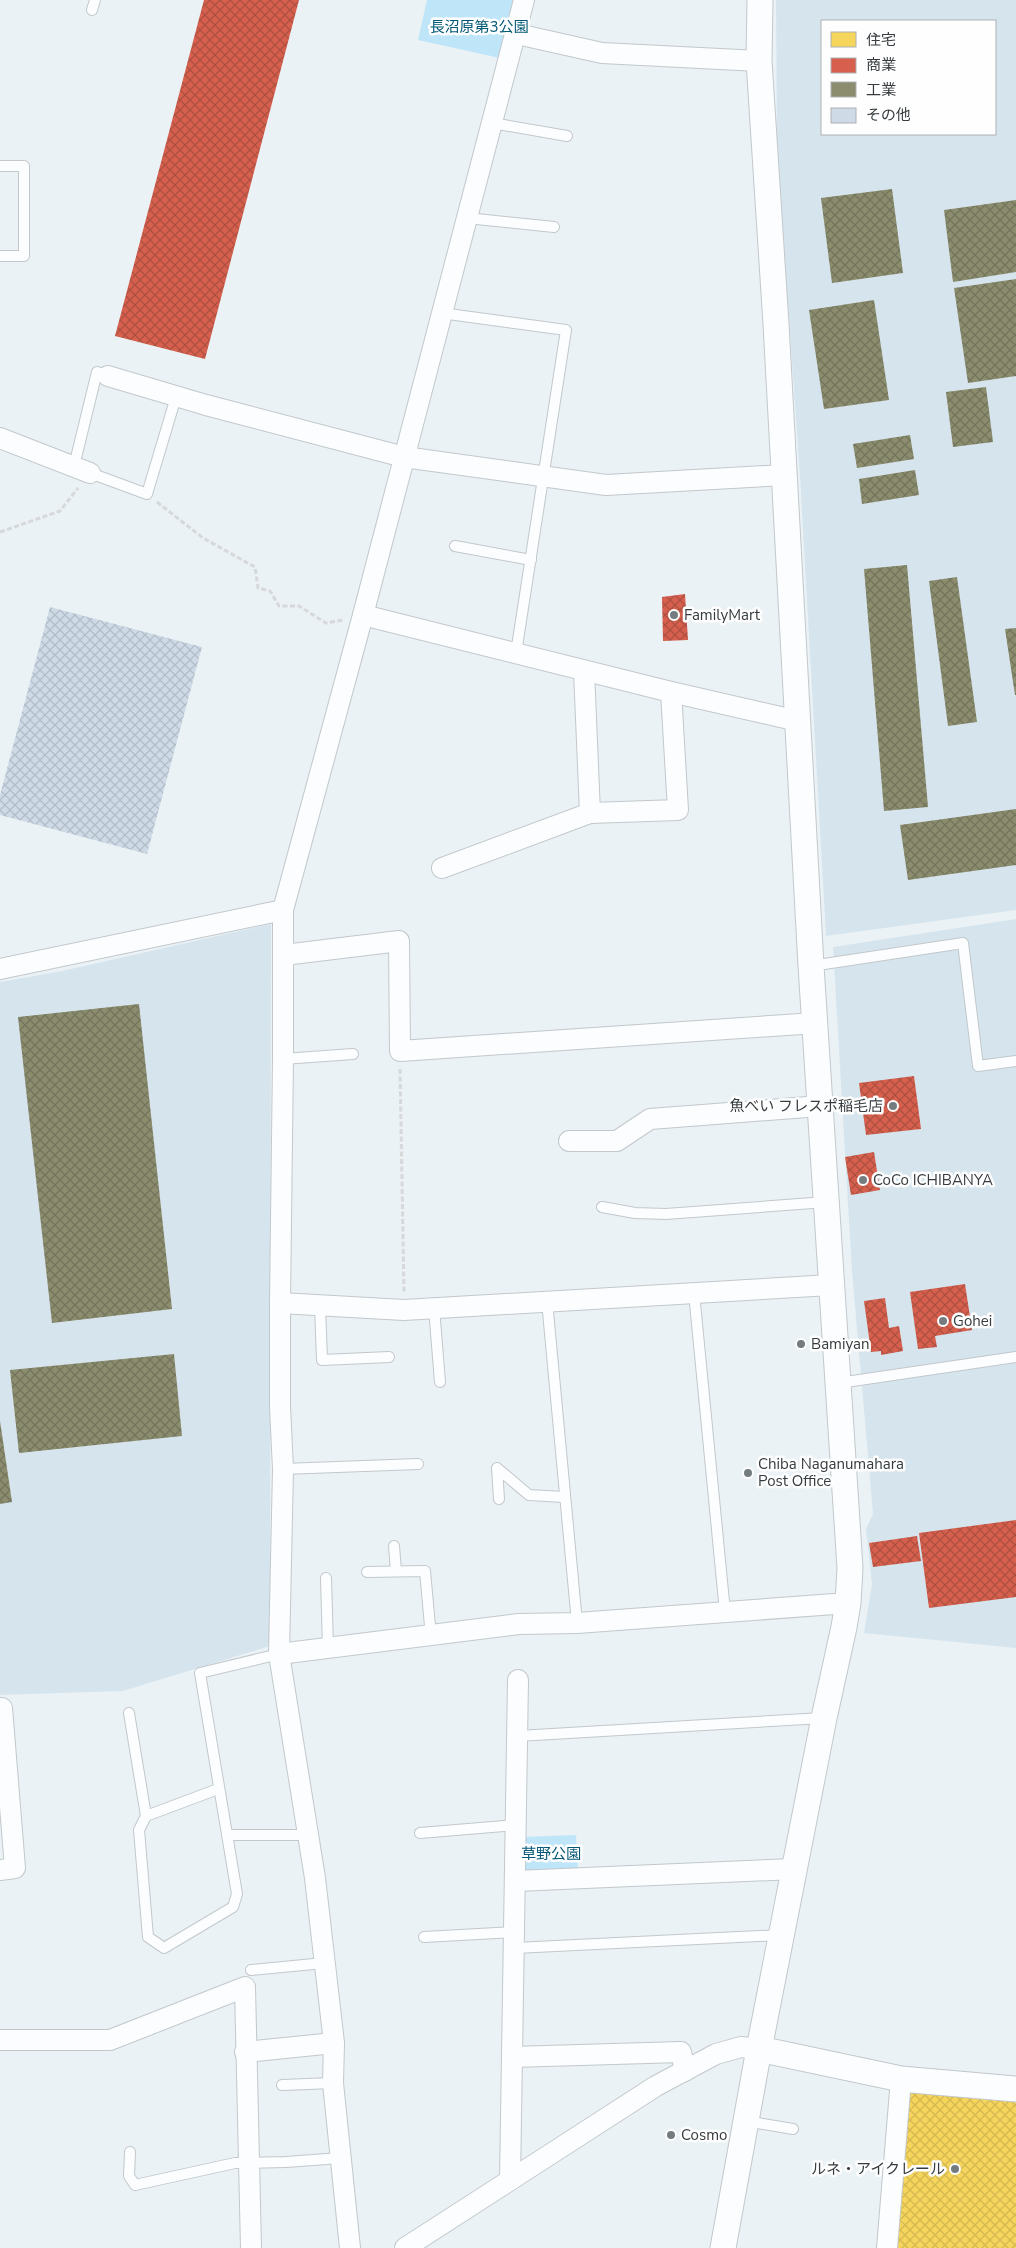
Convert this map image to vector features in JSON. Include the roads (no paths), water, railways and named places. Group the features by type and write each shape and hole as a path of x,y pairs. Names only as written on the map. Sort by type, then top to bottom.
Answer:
{"street":[{"path":"350,2248 334,2083 334,2043 309,1835 279,1654 283,1469 280,1407 284,955 282,910 363,615 441,313 517,34 524,0"},
{"path":"723,2248 745,2121 848,1603 850,1568 811,966 759,61 760,0"},
{"path":"517,34 602,53 759,61"},
{"path":"108,376 404,457 606,484 784,475"},
{"path":"0,438 82,470"},
{"path":"363,615 584,671 798,721"},
{"path":"584,671 590,813"},
{"path":"442,868 590,813 678,810 671,692"},
{"path":"0,969 282,910"},
{"path":"284,955 399,941 400,1051 816,1023"},
{"path":"569,1141 617,1141 650,1119 820,1106"},
{"path":"280,1303 404,1310 831,1285"},
{"path":"279,1654 519,1624 577,1623 848,1603"},
{"path":"510,2180 518,1680"},
{"path":"0,1708 2,1708 4,1788 15,1868 0,1870"},
{"path":"516,1880 794,1869"},
{"path":"0,2040 110,2040 245,1987 251,2248"},
{"path":"246,2052 334,2043"},
{"path":"405,2248 656,2086 716,2054 741,2047 812,2059 901,2079 1016,2089"},
{"path":"512,2057 681,2052 685,2070"},
{"path":"888,2248 901,2079"}],"lane":[{"path":"492,123 567,136"},
{"path":"0,166 24,166 24,256 0,256"},
{"path":"467,218 554,226"},
{"path":"441,313 566,330 516,654"},
{"path":"108,376 97,372 82,470 147,494 176,396"},
{"path":"455,546 531,560"},
{"path":"811,966 964,944 978,1066 1016,1061"},
{"path":"283,1059 354,1054"},
{"path":"602,1207 635,1213 666,1214 826,1202"},
{"path":"694,1293 725,1612"},
{"path":"546,1301 577,1623"},
{"path":"320,1306 322,1360 388,1357"},
{"path":"434,1308 440,1382"},
{"path":"839,1383 1016,1357"},
{"path":"283,1469 418,1464"},
{"path":"499,1499 497,1468 529,1496 564,1497"},
{"path":"394,1546 396,1571"},
{"path":"366,1572 425,1570 430,1636"},
{"path":"326,1578 328,1648"},
{"path":"129,1713 146,1816 139,1830 148,1937 164,1948 233,1906 237,1894 200,1673 279,1654"},
{"path":"518,1736 824,1718"},
{"path":"146,1816 218,1789"},
{"path":"420,1833 516,1825"},
{"path":"228,1835 309,1835"},
{"path":"424,1936 515,1940 782,1935"},
{"path":"251,1970 324,1963"},
{"path":"282,2085 334,2083"},
{"path":"745,2121 793,2129"},
{"path":"130,2152 129,2176 135,2185 235,2163 340,2158"}],"place":[{"name":"FamilyMart","path":"674,615"},
{"name":"魚べい フレスポ稲毛店","path":"893,1106"},
{"name":"CoCo ICHIBANYA","path":"863,1180"},
{"name":"Gohei","path":"943,1321"},
{"name":"Bamiyan","path":"801,1344"},
{"name":"Chiba Naganumahara Post Office","path":"748,1473"},
{"name":"Cosmo","path":"671,2135"},
{"name":"ルネ・アイクレール","path":"955,2169"}],"park label":[{"name":"長沼原第3公園","path":"479,27"},
{"name":"草野公園","path":"551,1854"}]}
